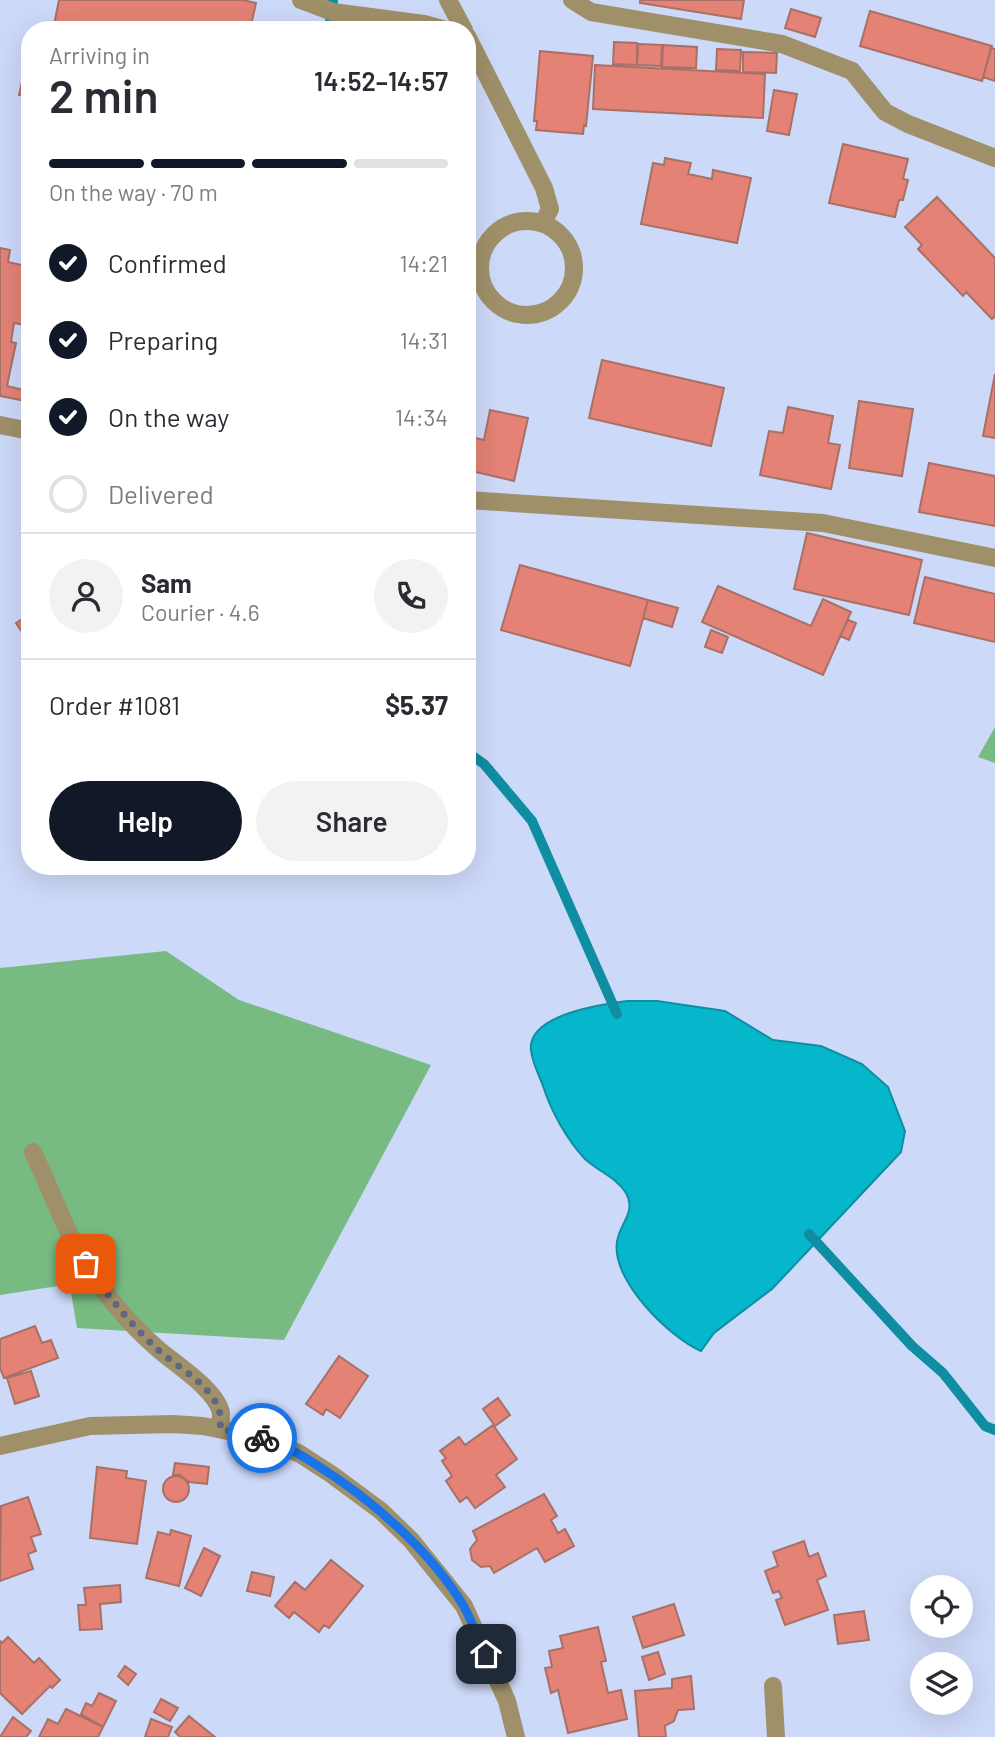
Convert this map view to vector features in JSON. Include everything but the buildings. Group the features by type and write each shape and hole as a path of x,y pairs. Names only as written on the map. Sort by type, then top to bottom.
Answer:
{"street":[{"path":"301,0 333,12 401,21"},
{"path":"448,0 459,21"},
{"path":"572,0 591,12 782,44 852,71 885,112 908,124 995,158"},
{"path":"476,54 544,188 550,209 543,223"},
{"path":"522,221 543,223 560,233 570,247 572,284 563,298 548,311 511,313 496,303 484,288 480,270 482,252 489,238 506,225 522,221"},
{"path":"0,425 21,429"},
{"path":"476,501 823,523 995,558"},
{"path":"33,1152 78,1251 94,1276 139,1330 212,1396 221,1411 220,1429"},
{"path":"0,1446 90,1426 173,1424 220,1429 267,1439 300,1454 382,1511 411,1540 464,1606 507,1701 516,1737"},
{"path":"773,1686 776,1737"}],"green space":[{"path":"995,727 995,763 978,757"},
{"path":"166,951 239,1000 431,1065 284,1340 77,1328 70,1287 58,1286 0,1295 0,968"}],"water":[{"path":"627,1001 657,1001 725,1011 773,1040 821,1046 862,1064 888,1087 905,1131 901,1152 772,1289 714,1333 701,1351 659,1320 623,1273 617,1242 629,1212 629,1200 618,1183 585,1159 572,1143 550,1105 532,1055 533,1038 553,1020 585,1009"}],"waterway":[{"path":"330,21 333,0"},
{"path":"476,758 484,764 532,821 617,1014"},
{"path":"809,1234 912,1346 943,1373 985,1426 995,1430"}],"way so far":[{"path":"86,1264 130,1321 158,1350 179,1364 212,1396 221,1411 220,1429 262,1438"}],"route":[{"path":"262,1438 300,1454 382,1511 411,1540 464,1606 486,1654"}]}
